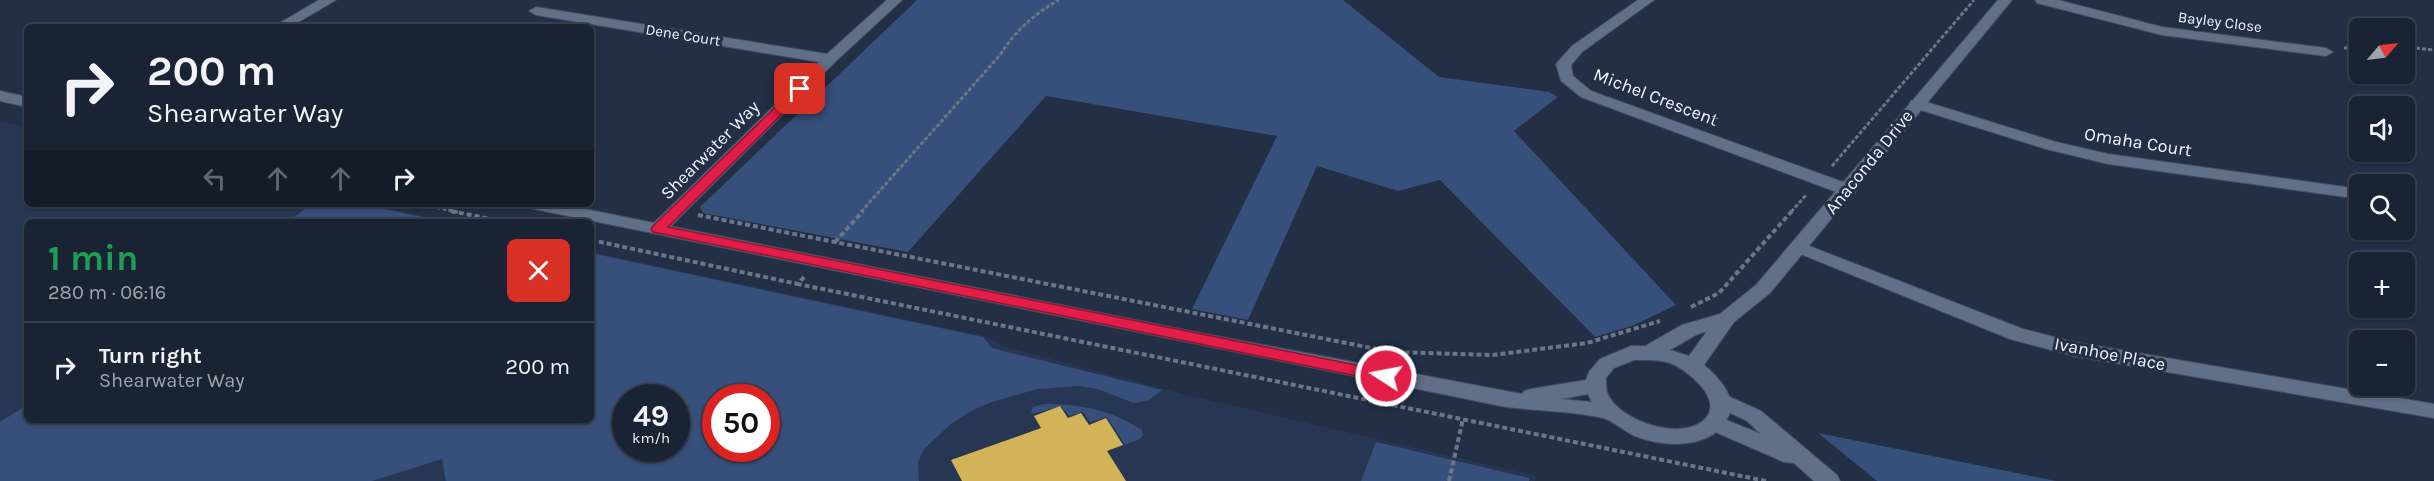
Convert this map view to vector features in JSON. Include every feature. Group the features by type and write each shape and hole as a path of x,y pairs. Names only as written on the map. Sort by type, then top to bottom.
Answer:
{"street":[{"path":"285,24 329,0"},
{"name":"Shearwater Way","path":"658,229 830,59 895,0"},
{"name":"Michel Crescent","path":"1647,0 1577,49 1563,64 1566,78 1586,94 1848,190"},
{"name":"Anaconda Drive","path":"1692,366 1727,318 1763,289 2005,0"},
{"name":"Bayley Close","path":"2042,0 2162,31 2326,52"},
{"name":"Dene Court","path":"536,11 830,59"},
{"path":"0,96 24,101"},
{"name":"Omaha Court","path":"1917,104 2052,146 2108,159 2349,192"},
{"path":"549,207 1200,340 1506,399 1608,411"},
{"name":"Ivanhoe Place","path":"1799,247 2017,334 2074,349 2434,411"},
{"name":"Anaconda Drive","path":"1649,352 1689,330 1727,318"},
{"name":"Anaconda Drive","path":"1595,386 1597,374 1604,364 1616,357 1649,352 1692,366 1716,388 1721,400"},
{"path":"1506,399 1595,386 1608,411 1624,423 1664,436 1684,436 1701,432 1714,423 1721,412 1721,400 1754,416 1829,481"},
{"path":"1714,423 1808,463"}],"path":[{"path":"798,284 1000,55 1014,32 1041,10 1059,0"},
{"path":"1682,312 1719,293 1974,0"},
{"path":"2415,48 2434,50"},
{"path":"434,207 491,219"},
{"path":"676,211 1392,352 1493,356 1587,343 1666,319"},
{"path":"594,241 1766,481"},
{"path":"1449,481 1463,419"}],"shaded area":[{"path":"917,0 1343,0 1439,77 1549,92 1558,97 1514,131 1676,305 1632,326 1595,337 1440,180 1398,191 1317,166 1248,320 1192,309 1277,136 1046,96 908,252 703,213 700,207"},
{"path":"0,121 24,126 24,207 380,207 437,219 24,219 24,423 594,423 594,253 984,336 1006,347 1187,395 1536,476 1535,481 0,481"},
{"path":"307,207 375,207 432,219 292,219"},
{"path":"594,254 983,337 992,348 1162,390 1147,401 1134,403 1097,389 1079,386 1037,389 992,402 952,423 924,449 918,462 919,481 446,481 442,459 372,481 0,481 0,422 24,407 24,423 594,423"},
{"path":"1044,404 1070,405 1107,413 1131,423 1142,430 1143,435 1140,439 1125,445 1107,417 1090,422 1083,412 1069,416 1061,406 1033,414 1031,412 1033,407"},
{"path":"1818,433 2056,481 1877,481"},
{"path":"1376,442 1529,478 1529,481 1361,481"}],"building":[{"path":"1060,406 1068,418 1081,413 1089,425 1106,418 1123,445 1107,451 1126,481 962,481 951,460 1041,428 1034,416"}],"route":[{"path":"800,89 658,229 1386,376"}]}
